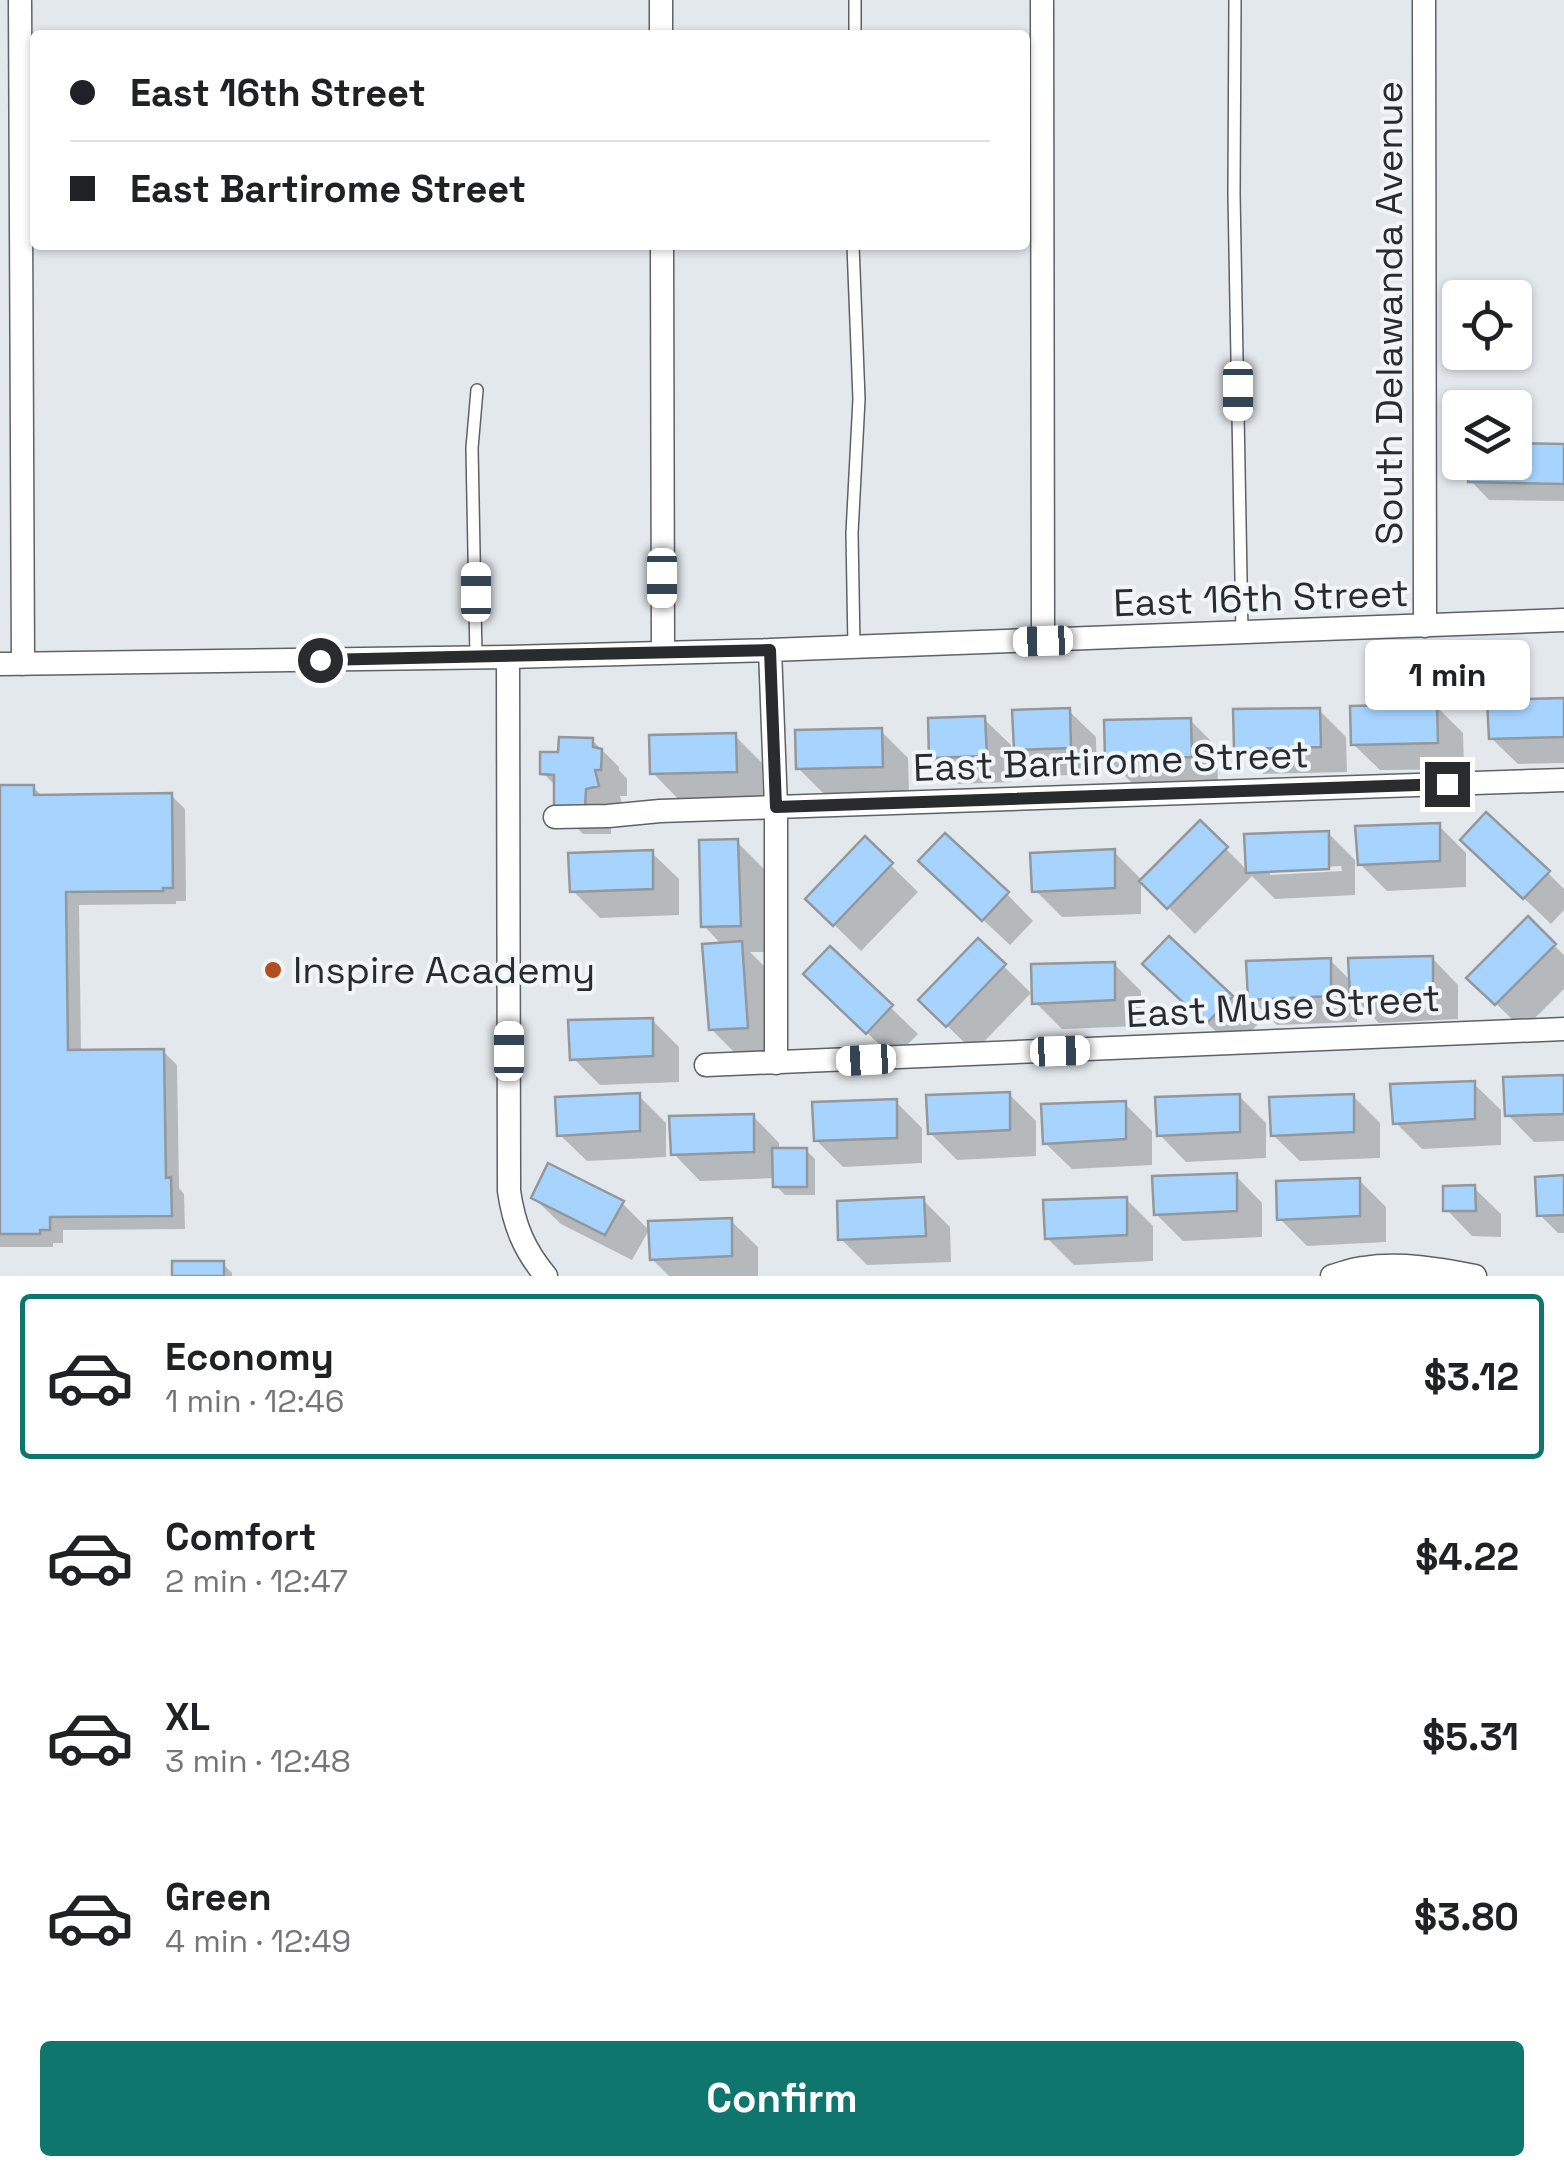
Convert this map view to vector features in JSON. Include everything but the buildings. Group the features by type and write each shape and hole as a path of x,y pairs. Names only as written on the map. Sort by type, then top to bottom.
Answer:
{"street":[{"path":"11,664 10,101 20,0"},
{"path":"661,0 662,30"},
{"path":"1042,0 1043,641"},
{"name":"South Delawanda Avenue","path":"1424,0 1425,626"},
{"path":"662,250 663,652"},
{"name":"East 16th Street","path":"11,664 854,648 1564,620"},
{"path":"770,650 776,807 776,1063"},
{"path":"508,657 509,1191 513,1219 522,1242 546,1276"},
{"name":"East Bartirome Street","path":"554,817 1564,780"},
{"name":"East Muse Street","path":"706,1065 1564,1029"},
{"path":"1332,1276 1392,1266 1475,1276"}],"lane":[{"path":"855,0 855,30"},
{"path":"1235,0 1234,194 1242,633"},
{"path":"853,250 859,399 852,533 854,648"},
{"path":"476,657 472,448 477,390"}],"place":[{"name":"Inspire Academy","path":"273,970"}],"route":[{"path":"320,660 770,650 776,807 1447,784"}]}
